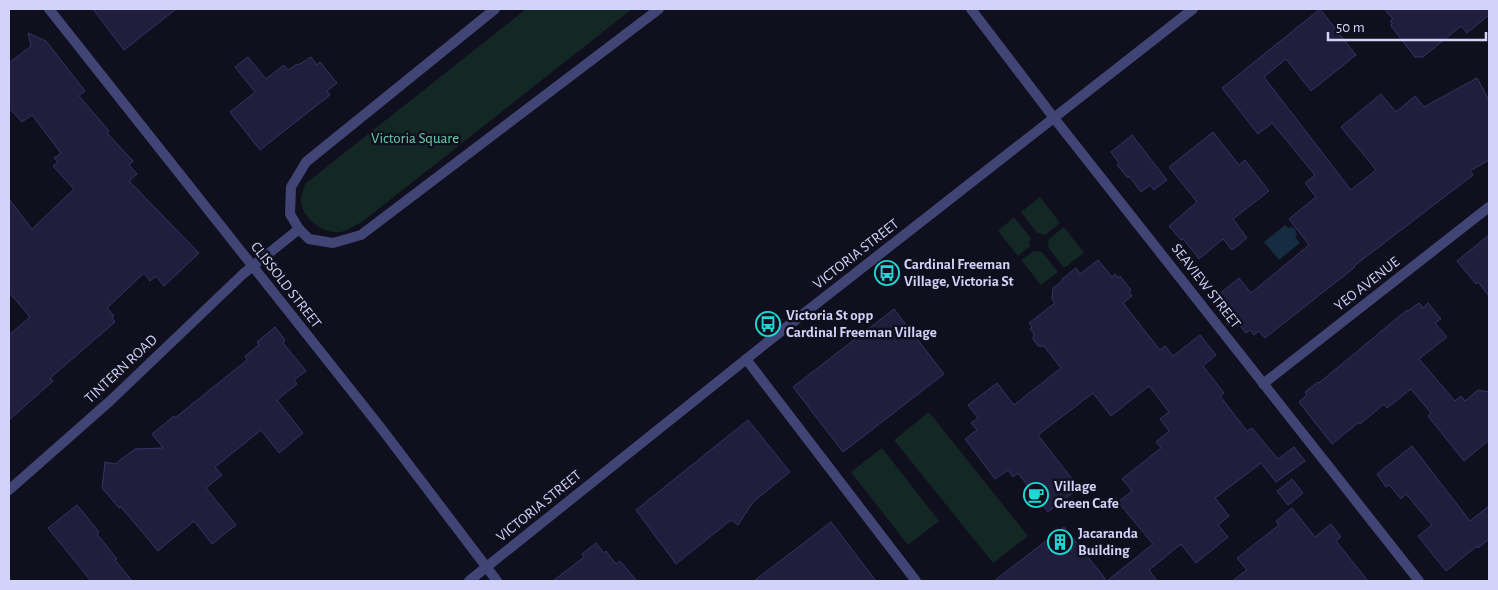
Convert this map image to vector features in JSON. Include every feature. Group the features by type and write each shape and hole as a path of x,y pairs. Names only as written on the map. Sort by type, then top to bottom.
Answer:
{"street":[{"name":"CLISSOLD STREET","path":"48,9 132,112 252,267 381,428 497,581"},
{"path":"495,9 306,162 292,187 290,214 299,229 310,240 333,244 361,235 659,9"},
{"name":"SEAVIEW STREET","path":"971,9 1054,118 1419,581"},
{"name":"VICTORIA STREET","path":"469,581 746,359 1193,9"},
{"name":"YEO AVENUE","path":"1263,384 1489,207"},
{"path":"252,267 299,229"},
{"name":"TINTERN ROAD","path":"9,490 110,401 252,267"},
{"path":"746,359 916,581"}],"green space":[{"name":"Victoria Square","path":"526,9 632,9 362,222 340,232 327,231 314,224 304,213 302,206 301,196 305,184"},
{"path":"1040,197 1060,223 1045,235 1037,233 1021,212"},
{"path":"1014,217 1031,238 1030,246 1018,256 998,231"},
{"path":"1064,227 1084,253 1064,268 1048,247 1049,239"},
{"path":"1034,251 1042,252 1058,272 1041,285 1021,260"},
{"path":"929,412 1028,536 993,563 894,440"},
{"path":"882,448 939,521 908,545 851,472"}],"water":[{"path":"1285,225 1288,228 1292,227 1295,229 1297,235 1295,237 1300,243 1279,260 1264,242"}],"building":[{"path":"93,9 176,9 124,50"},
{"path":"1320,9 1356,55 1311,91 1286,59 1264,77 1351,190 1376,170 1341,127 1381,94 1396,112 1415,96 1424,107 1477,78 1489,100 1489,160 1470,171 1473,175 1354,266 1265,338 1259,331 1254,335 1250,330 1246,333 1216,297 1239,278 1251,293 1309,245 1289,219 1316,197 1305,183 1315,175 1272,123 1258,134 1222,88"},
{"path":"1384,9 1489,9 1489,15 1467,33 1461,26 1423,57 1415,57 1391,26 1392,23 1390,21 1393,19"},
{"path":"28,33 46,41 85,91 79,96 109,131 107,133 133,161 129,165 137,174 129,181 199,253 164,286 156,276 150,281 144,273 107,308 114,316 112,318 115,322 50,378 53,381 9,420 9,335 30,317 9,292 9,199 32,229 74,189 53,166 58,162 54,158 61,153 32,115 22,122 9,108 9,63 31,46"},
{"path":"248,57 266,79 284,65 288,70 311,57 317,65 320,62 337,83 327,91 330,95 260,150 230,112 255,92 235,67"},
{"path":"1213,132 1239,165 1245,160 1269,191 1233,219 1247,238 1232,250 1223,239 1199,259 1183,239 1181,240 1169,226 1197,202 1169,167"},
{"path":"1132,135 1167,180 1154,190 1150,185 1141,192 1129,176 1128,178 1117,165 1119,163 1111,152"},
{"path":"1489,235 1489,296 1457,261"},
{"path":"1098,260 1112,277 1115,274 1118,278 1120,276 1131,290 1129,292 1132,296 1123,303 1160,350 1165,346 1173,356 1200,335 1216,355 1203,366 1224,393 1220,396 1247,431 1252,428 1278,459 1294,447 1305,461 1276,482 1261,463 1215,498 1229,516 1218,525 1228,537 1196,563 1181,544 1149,570 1157,581 1107,581 1153,544 1118,502 1132,491 1122,479 1161,448 1156,442 1169,431 1160,419 1169,412 1149,386 1111,416 1093,393 1038,435 1079,488 1048,512 1018,473 1013,477 1008,470 995,479 965,439 977,430 971,423 978,418 968,405 997,383 1014,405 1061,368 1044,346 1038,346 1033,339 1034,334 1030,329 1032,327 1029,323 1055,303 1052,299 1053,288 1062,279 1076,268 1080,274"},
{"path":"1419,303 1423,308 1428,303 1441,319 1435,323 1447,337 1419,359 1455,401 1461,396 1465,401 1478,390 1489,392 1489,440 1464,461 1428,416 1431,413 1411,389 1387,408 1384,404 1332,444 1299,402 1307,395 1305,392 1319,383 1407,310"},
{"path":"894,309 944,374 843,452 793,387"},
{"path":"275,327 285,340 283,343 306,371 294,380 297,384 277,400 303,433 279,453 261,430 215,467 222,475 206,488 236,525 212,544 194,521 158,551 121,507 119,508 102,488 105,462 115,464 135,449 163,448 152,434 174,416 175,418 247,360 245,356 259,345 257,342"},
{"path":"748,420 790,472 753,502 738,525 731,520 676,564 636,510"},
{"path":"1412,446 1470,521 1489,506 1489,539 1478,548 1477,546 1446,571 1418,536 1432,525 1406,494 1401,499 1389,485 1386,487 1377,474"},
{"path":"1292,479 1303,493 1288,505 1277,491"},
{"path":"77,505 99,532 97,534 132,581 91,581 48,528"},
{"path":"1292,508 1315,537 1331,524 1341,537 1336,541 1368,581 1232,581 1247,570 1237,558 1279,525 1276,521"},
{"path":"831,522 876,581 754,581"},
{"name":"Jacaranda Building","path":"1064,527 1107,581 994,581"},
{"path":"596,543 604,553 606,551 616,564 620,561 637,581 553,581 584,557 582,554"}],"place":[{"name":"Cardinal Freeman Village, Victoria St","path":"887,273"},
{"name":"Victoria St opp Cardinal Freeman Village","path":"768,324"},
{"name":"Village Green Cafe","path":"1036,495"},
{"name":"Jacaranda Building","path":"1060,542"}]}
